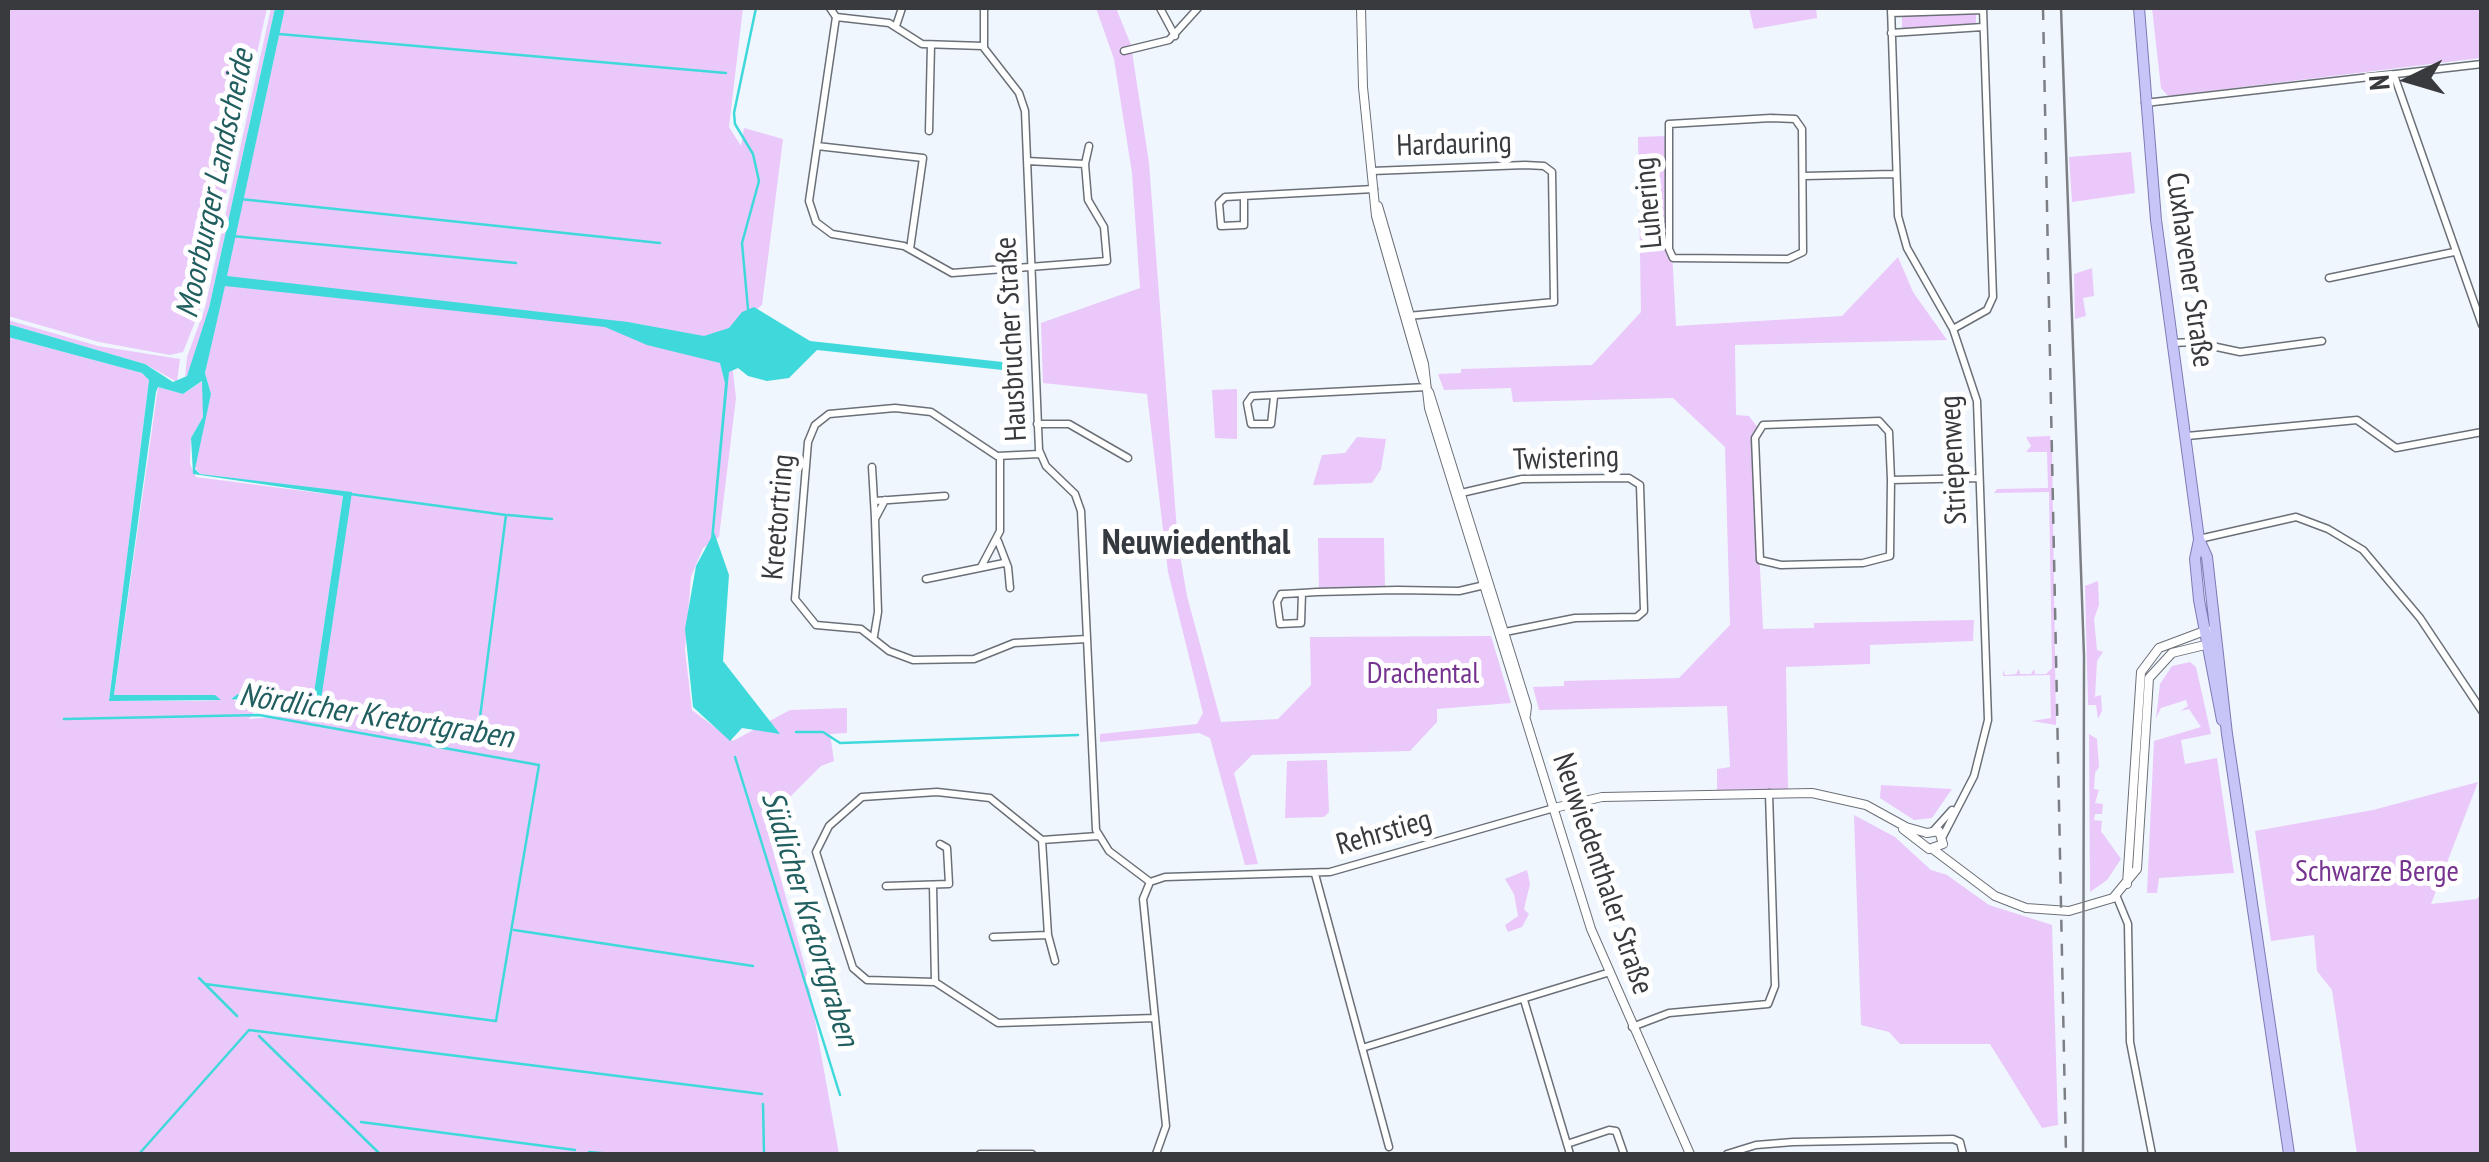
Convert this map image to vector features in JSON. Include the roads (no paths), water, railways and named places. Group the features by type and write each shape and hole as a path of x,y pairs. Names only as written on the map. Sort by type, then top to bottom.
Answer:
{"main road":[{"name":"Cuxhavener Straße","path":"2139,8 2144,103 2173,343 2200,539 2207,557 2227,734 2289,1154"},
{"name":"Cuxhavener Straße","path":"2200,539 2195,558 2203,631 2214,697 2227,734"}],"street":[{"path":"830,8 836,16 809,201 816,222 836,236 910,249 947,272 1031,270 1107,262 1104,227 1088,200 1085,164 1089,146"},
{"path":"896,26 902,8"},
{"path":"836,16 880,20 896,26 914,42 982,46 984,8"},
{"path":"1160,8 1175,36"},
{"path":"1124,51 1175,36 1198,8"},
{"name":"Neuwiedenthaler Straße","path":"1361,8 1362,70 1376,216 1554,808 1608,973 1688,1154"},
{"path":"1891,10 1983,9 1993,297 1987,310 1953,329"},
{"name":"Striepenweg","path":"1891,10 1894,174 1904,241 1953,329 1977,401 1988,712 1978,765 1937,836"},
{"path":"1891,33 1984,28"},
{"path":"929,131 931,45"},
{"name":"Hausbrucher Straße","path":"982,46 1021,97 1040,454 1081,507 1098,836"},
{"path":"2144,103 2482,64"},
{"path":"2394,75 2482,325"},
{"name":"Luhering","path":"1796,119 1802,129 1804,176 1805,246 1800,256 1684,260 1671,256 1666,136 1672,122 1796,119"},
{"path":"817,146 924,158 910,249"},
{"path":"1027,161 1085,164"},
{"name":"Hardauring","path":"1372,171 1525,165 1544,166 1552,172 1556,300 1406,317"},
{"path":"1804,176 1894,174"},
{"path":"1244,196 1244,225 1221,226 1220,200 1244,196 1375,189"},
{"path":"2329,278 2454,252"},
{"path":"2173,343 2240,352 2322,341"},
{"path":"1274,396 1271,424 1251,424 1250,398 1274,396 1427,387"},
{"name":"Kreetortring","path":"1000,457 931,412 845,410 815,425 802,485 794,598 816,625 857,628 898,656 924,661 980,658 1017,642 1087,639"},
{"path":"2187,436 2357,420 2396,448 2482,432"},
{"path":"1880,421 1889,432 1891,480 1890,556 1862,564 1769,565 1760,560 1758,428 1880,421"},
{"path":"1037,424 1069,424 1128,458"},
{"path":"1010,588 998,541 1000,457 1040,454"},
{"path":"872,467 878,612 874,636"},
{"name":"Twistering","path":"1459,494 1522,479 1629,478 1640,485 1644,611 1637,617 1589,616 1501,633"},
{"path":"1891,480 1980,478"},
{"path":"875,501 945,496"},
{"path":"875,519 885,500"},
{"path":"2200,539 2296,517 2328,529 2364,550 2420,618 2482,710"},
{"path":"982,567 998,541"},
{"path":"926,579 1004,563"},
{"path":"1302,593 1301,623 1280,624 1278,597 1302,593 1459,591 1486,585"},
{"path":"2128,884 2141,672 2159,648 2216,628"},
{"path":"1937,836 1934,850 1964,874 1995,896 2039,911 2089,909 2116,895 2128,884 2138,862 2149,678 2168,656 2218,643"},
{"path":"1155,1018 998,1023 935,982 867,980 853,968 816,852 829,826 862,797 964,792 990,798 1042,840 1098,836 1113,855 1150,882 1143,899 1166,1126 1156,1154"},
{"path":"1631,1027 1669,1014 1768,1004 1775,986 1769,792"},
{"name":"Rehrstieg","path":"1150,882 1165,877 1316,874 1602,797 1769,792 1837,796 1866,804 1934,850"},
{"name":"Rehrstieg","path":"1897,822 1937,836"},
{"path":"1924,842 1937,836"},
{"path":"1937,836 1964,874"},
{"path":"1042,840 1048,935 1055,961"},
{"path":"886,886 949,884 947,848 940,844"},
{"path":"1316,874 1389,1148"},
{"path":"934,886 935,982"},
{"path":"2116,895 2128,928 2130,1042 2152,1154"},
{"path":"993,938 1048,935"},
{"path":"1362,1048 1608,973"},
{"path":"1524,1000 1570,1154"},
{"path":"1567,1144 1616,1131 1624,1154"},
{"path":"1728,1154 1771,1144 1953,1139 1960,1142 1963,1154"},
{"path":"980,1154 1032,1154"}],"water":[{"path":"275,8 285,8 227,276 628,322 704,336 729,328 742,312 754,307 810,341 1021,364 1021,372 817,350 789,378 767,381 748,376 738,368 729,372 714,532 729,575 723,661 780,734 742,728 730,741 693,707 685,629 696,566 711,538 725,383 720,363 647,345 605,327 225,286 205,373 211,394 195,469 200,474 352,492 321,700 315,709 231,699 238,694 313,700 343,496 193,474 191,438 203,417 202,381 183,394 158,387 156,392 114,695 215,695 221,700 109,701 149,380 142,373 8,337 8,324 145,364 173,382 187,376 209,308"}],"waterway":[{"path":"748,309 742,243 759,181 753,154 735,124 734,113 756,8"},
{"path":"279,34 726,73"},
{"name":"Moorburger Landscheide","path":"240,199 660,243"},
{"name":"Moorburger Landscheide","path":"232,236 516,263"},
{"path":"350,494 506,515 478,733"},
{"path":"508,515 552,519"},
{"name":"Nördlicher Kretortgraben","path":"64,719 259,715 539,765 496,1021 205,984 199,978"},
{"path":"796,732 823,732 840,743 1078,735"},
{"name":"Südlicher Kretortgraben","path":"735,757 840,1095"},
{"path":"514,930 753,966"},
{"path":"206,985 237,1016"},
{"path":"139,1154 249,1030 762,1094"},
{"path":"259,1036 380,1154"},
{"path":"763,1104 764,1154"},
{"path":"361,1122 575,1150"},
{"path":"589,1152 612,1154"}],"tram line":[{"path":"2061,8 2084,656 2083,1154"}],"railway":[{"path":"2043,8 2066,1154"}],"district":[{"name":"Neuwiedenthal","path":"1196,544"}],"park label":[{"name":"Drachental","path":"1423,674"},
{"name":"Schwarze Berge","path":"2377,872"}]}
